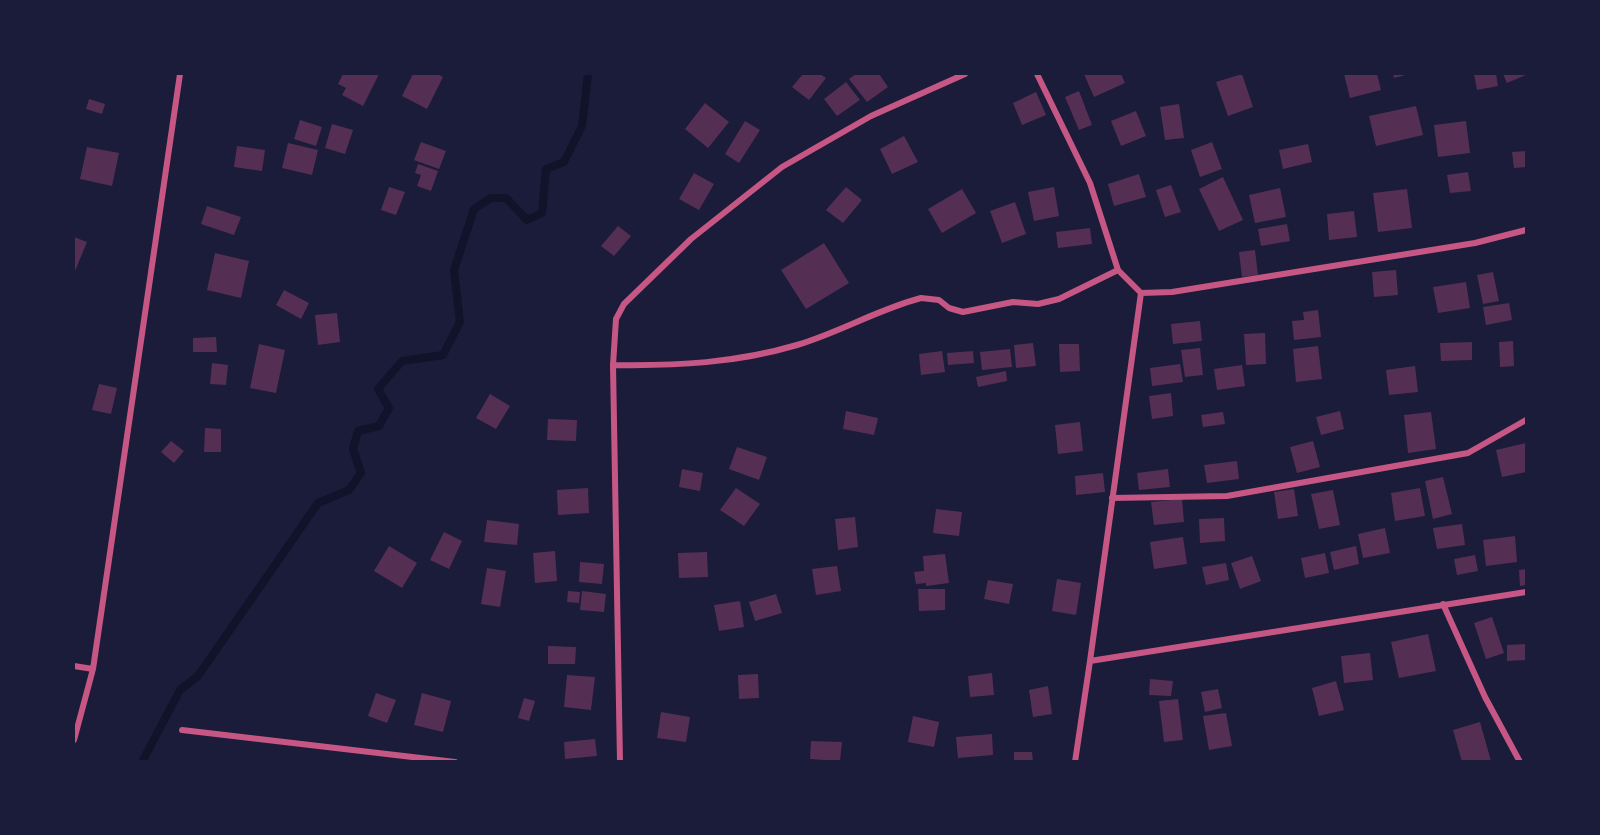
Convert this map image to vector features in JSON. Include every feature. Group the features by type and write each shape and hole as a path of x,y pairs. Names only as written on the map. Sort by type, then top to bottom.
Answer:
{"street":[{"path":"74,740 93,669 180,74"},
{"path":"620,762 612,365 616,319 624,304 691,239 782,166 871,116 965,74"},
{"path":"1037,74 1090,183 1118,270 1141,293 1172,292 1475,243 1527,230"},
{"path":"612,365 682,366 742,360 800,344 921,298 939,300 949,308 963,312 1013,302 1038,304 1059,298 1118,270"},
{"path":"1075,762 1141,293"},
{"path":"1112,498 1227,496 1468,453 1527,420"},
{"path":"1090,661 1527,592"},
{"path":"1443,604 1485,697 1520,762"},
{"path":"74,666 93,669"},
{"path":"182,730 455,762"}],"building":[{"path":"343,74 379,74 363,106 342,95 346,88 338,84"},
{"path":"413,74 437,74 443,77 427,109 402,96"},
{"path":"803,74 820,74 826,78 809,100 792,87"},
{"path":"856,74 879,74 888,87 867,102 849,79"},
{"path":"1084,74 1121,74 1125,83 1094,97"},
{"path":"1242,74 1253,107 1228,116 1216,82"},
{"path":"1344,74 1377,74 1381,90 1350,98"},
{"path":"1393,74 1409,74 1394,78"},
{"path":"1474,74 1496,74 1498,86 1477,90"},
{"path":"1503,74 1526,74 1526,75 1507,83"},
{"path":"846,82 860,100 837,116 824,99"},
{"path":"1079,91 1092,125 1079,130 1065,97"},
{"path":"1036,92 1046,115 1022,125 1013,103"},
{"path":"89,99 105,104 102,114 86,109"},
{"path":"705,103 729,122 708,148 685,129"},
{"path":"1179,104 1184,138 1165,140 1160,107"},
{"path":"1416,106 1423,135 1376,146 1369,116"},
{"path":"1136,111 1146,136 1121,146 1111,121"},
{"path":"300,120 322,127 316,146 294,139"},
{"path":"745,121 760,130 739,163 725,154"},
{"path":"1466,121 1470,153 1438,157 1434,125"},
{"path":"332,124 353,130 345,154 325,148"},
{"path":"904,136 918,162 892,174 880,149"},
{"path":"421,142 446,151 439,169 414,160"},
{"path":"1212,142 1222,169 1200,177 1191,150"},
{"path":"288,143 318,150 312,175 282,168"},
{"path":"1308,144 1312,162 1283,169 1279,150"},
{"path":"237,146 265,150 262,171 234,167"},
{"path":"87,147 119,153 112,186 80,179"},
{"path":"1526,151 1526,167 1514,168 1512,152"},
{"path":"418,164 438,171 431,191 417,186 421,175 415,173"},
{"path":"1468,172 1471,191 1450,193 1447,175"},
{"path":"694,173 714,184 699,210 679,199"},
{"path":"1139,174 1146,197 1114,206 1108,184"},
{"path":"1223,177 1243,220 1219,231 1199,189"},
{"path":"1171,185 1181,212 1165,217 1156,190"},
{"path":"389,187 405,192 396,215 381,210"},
{"path":"846,187 862,200 843,223 826,210"},
{"path":"1054,187 1059,216 1034,221 1028,192"},
{"path":"1280,188 1286,217 1255,223 1249,195"},
{"path":"962,189 976,213 942,233 928,209"},
{"path":"1407,189 1412,228 1378,232 1373,193"},
{"path":"1015,202 1026,234 1002,243 990,211"},
{"path":"207,206 241,217 234,235 201,224"},
{"path":"1354,211 1357,237 1329,240 1327,214"},
{"path":"1287,224 1290,241 1261,246 1258,229"},
{"path":"618,226 631,236 614,256 601,246"},
{"path":"1090,228 1092,244 1058,248 1056,232"},
{"path":"74,237 87,242 75,271 74,270"},
{"path":"824,243 849,283 806,309 781,270"},
{"path":"1255,250 1258,275 1242,277 1239,252"},
{"path":"215,253 249,261 241,298 207,290"},
{"path":"1396,270 1398,295 1374,297 1372,272"},
{"path":"1493,272 1499,301 1483,304 1477,275"},
{"path":"1466,282 1470,308 1438,313 1433,287"},
{"path":"284,290 309,303 301,319 276,305"},
{"path":"1509,303 1512,320 1486,325 1483,307"},
{"path":"1318,310 1321,337 1294,340 1292,321 1304,320 1303,312"},
{"path":"337,313 340,342 318,345 315,315"},
{"path":"1200,321 1202,341 1173,344 1171,324"},
{"path":"1265,333 1266,364 1246,365 1244,334"},
{"path":"216,337 217,352 193,352 193,338"},
{"path":"1513,341 1514,366 1500,367 1499,342"},
{"path":"1472,342 1472,360 1441,361 1440,343"},
{"path":"1033,343 1036,366 1016,368 1014,345"},
{"path":"259,344 285,350 276,393 250,388"},
{"path":"1059,344 1079,344 1080,371 1060,372"},
{"path":"1318,346 1322,379 1296,382 1293,349"},
{"path":"1200,348 1203,375 1185,377 1181,350"},
{"path":"1010,349 1012,367 982,370 980,352"},
{"path":"942,351 945,372 921,375 919,354"},
{"path":"973,351 974,363 948,365 947,353"},
{"path":"212,363 228,365 226,385 210,384"},
{"path":"1180,364 1183,382 1152,386 1150,368"},
{"path":"1242,365 1245,386 1217,390 1214,369"},
{"path":"1415,366 1418,392 1389,395 1386,370"},
{"path":"1006,371 1007,381 978,387 976,377"},
{"path":"99,384 117,388 111,414 92,410"},
{"path":"1171,393 1173,416 1152,419 1149,396"},
{"path":"490,394 510,406 496,429 476,418"},
{"path":"846,411 878,418 874,435 843,429"},
{"path":"1340,411 1344,429 1321,435 1316,417"},
{"path":"1223,412 1225,424 1203,427 1201,415"},
{"path":"1431,412 1436,449 1408,453 1404,415"},
{"path":"548,419 577,420 576,441 547,440"},
{"path":"1080,422 1083,451 1058,454 1055,425"},
{"path":"205,428 221,429 221,452 204,452"},
{"path":"171,441 184,451 174,463 161,452"},
{"path":"1313,441 1320,467 1297,473 1290,447"},
{"path":"1526,443 1526,472 1502,477 1496,450"},
{"path":"737,447 767,457 759,480 729,469"},
{"path":"1237,461 1239,479 1207,483 1204,465"},
{"path":"682,469 703,473 700,491 679,487"},
{"path":"1168,469 1170,487 1139,490 1137,473"},
{"path":"1103,473 1105,492 1076,495 1075,476"},
{"path":"1443,477 1452,514 1433,519 1425,481"},
{"path":"588,488 589,513 558,515 557,490"},
{"path":"736,488 760,504 744,526 720,510"},
{"path":"1420,488 1425,516 1395,521 1391,493"},
{"path":"1294,489 1298,516 1278,519 1274,492"},
{"path":"1333,490 1340,525 1319,529 1311,494"},
{"path":"1182,499 1184,522 1154,525 1151,502"},
{"path":"936,509 962,512 959,536 933,533"},
{"path":"855,517 858,547 838,550 835,519"},
{"path":"1224,518 1225,541 1200,543 1199,519"},
{"path":"487,520 519,524 517,545 484,542"},
{"path":"1462,524 1465,545 1437,549 1433,528"},
{"path":"1385,528 1390,553 1363,558 1358,534"},
{"path":"444,532 462,541 449,569 430,560"},
{"path":"1515,536 1517,562 1486,566 1483,540"},
{"path":"1183,537 1187,564 1154,569 1150,542"},
{"path":"389,546 417,563 402,588 374,571"},
{"path":"1356,546 1359,564 1334,570 1330,552"},
{"path":"555,551 557,581 535,583 533,553"},
{"path":"707,552 708,577 679,578 678,553"},
{"path":"1325,553 1329,573 1305,578 1301,558"},
{"path":"945,554 949,583 926,586 926,583 916,584 914,572 924,571 923,556"},
{"path":"1475,555 1478,571 1457,575 1454,559"},
{"path":"1252,556 1261,581 1240,589 1231,563"},
{"path":"580,562 604,564 602,584 579,582"},
{"path":"1226,563 1229,580 1206,585 1202,567"},
{"path":"837,566 841,591 816,595 812,569"},
{"path":"487,568 506,571 500,607 481,604"},
{"path":"1526,569 1526,585 1520,586 1519,570"},
{"path":"1057,579 1081,583 1076,615 1052,611"},
{"path":"988,580 1013,584 1009,604 984,599"},
{"path":"918,589 945,589 945,610 919,611"},
{"path":"568,591 580,592 579,603 567,602"},
{"path":"582,591 606,594 604,612 580,610"},
{"path":"776,594 782,613 755,621 749,602"},
{"path":"740,601 744,627 719,631 714,605"},
{"path":"1492,617 1504,653 1486,659 1474,623"},
{"path":"1428,634 1436,671 1399,678 1391,642"},
{"path":"1526,644 1526,660 1507,661 1507,645"},
{"path":"548,646 576,647 575,664 548,664"},
{"path":"1370,653 1373,680 1344,683 1341,656"},
{"path":"992,673 994,695 970,697 968,676"},
{"path":"758,674 759,698 739,699 738,675"},
{"path":"567,675 595,677 591,710 564,707"},
{"path":"1150,679 1173,681 1171,696 1149,695"},
{"path":"1336,681 1344,710 1319,716 1312,688"},
{"path":"1048,686 1052,714 1033,717 1029,690"},
{"path":"1218,689 1222,708 1205,712 1201,692"},
{"path":"376,693 396,700 387,723 368,716"},
{"path":"422,693 451,701 443,732 414,725"},
{"path":"524,698 535,701 529,721 518,718"},
{"path":"1178,699 1183,740 1164,742 1159,701"},
{"path":"661,712 690,717 686,742 657,738"},
{"path":"1226,713 1232,746 1209,750 1203,716"},
{"path":"913,716 939,722 934,747 908,742"},
{"path":"1480,722 1491,761 1462,762 1453,730"},
{"path":"992,734 993,755 958,758 956,737"},
{"path":"595,739 597,756 565,759 564,742"},
{"path":"811,741 842,742 840,761 810,759"},
{"path":"1014,752 1032,752 1033,762 1014,762"}],"waterway":[{"path":"142,762 180,690 198,676 318,503 349,490 361,473 353,449 358,431 379,426 389,408 378,389 402,361 443,355 460,322 454,270 474,209 491,198 506,198 527,220 542,213 546,169 564,162 582,126 588,74"}]}
